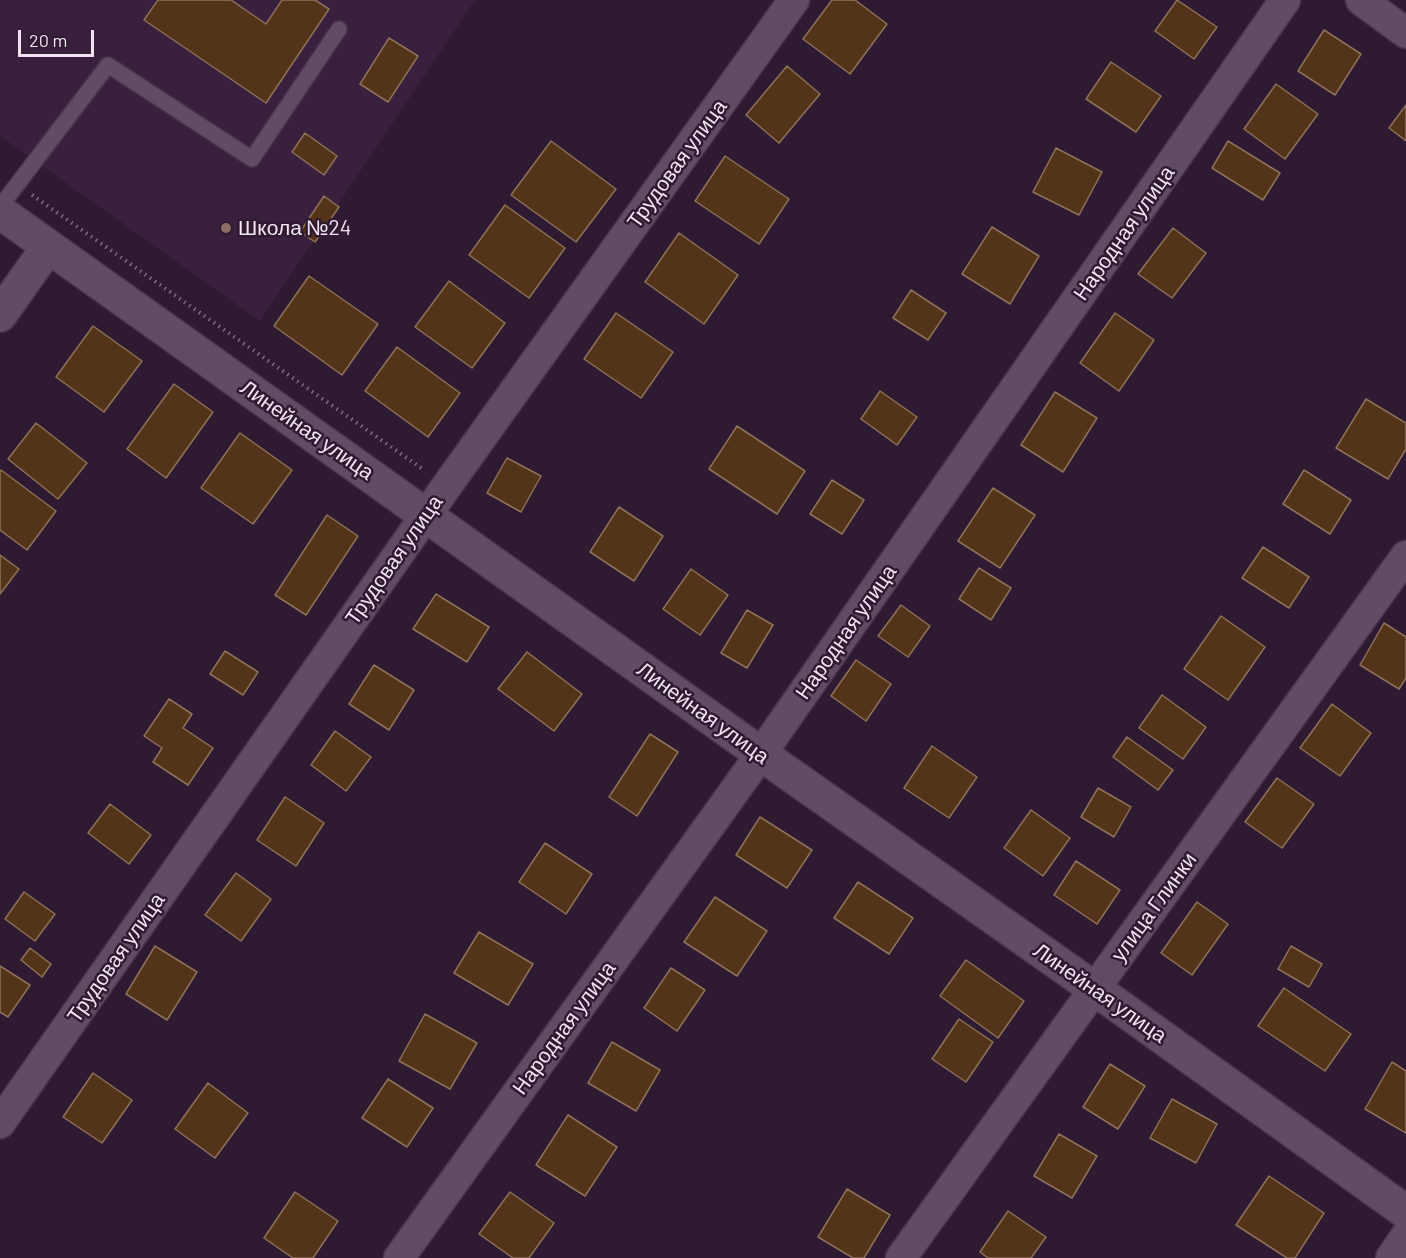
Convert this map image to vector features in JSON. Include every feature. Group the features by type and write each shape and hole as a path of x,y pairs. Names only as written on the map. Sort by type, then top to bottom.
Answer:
{"street":[{"name":"Трудовая улица","path":"0,1123 426,514 794,0"},
{"name":"Народная улица","path":"399,1258 761,754 1286,0"},
{"path":"1361,0 1406,33"},
{"name":"Линейная улица","path":"0,212 1406,1212"},
{"path":"0,315 48,247"},
{"name":"улица Глинки","path":"901,1258 1406,555"},
{"path":"1390,1258 1406,1236"}],"lane":[{"path":"0,207 108,65 252,159 339,29"}],"path":[{"path":"17,184 446,486"}],"shaded area":[{"name":"Школа №24","path":"0,0 475,0 260,321 0,136"}],"building":[{"path":"158,0 231,0 266,24 282,0 315,0 329,9 266,103 144,20"},
{"path":"832,0 855,0 887,24 850,74 803,39"},
{"path":"1177,0 1217,27 1194,59 1155,31"},
{"path":"1324,30 1361,54 1335,95 1298,71"},
{"path":"389,38 418,56 388,102 360,84"},
{"path":"1111,62 1161,96 1136,132 1086,99"},
{"path":"787,66 820,94 779,143 746,115"},
{"path":"1276,84 1318,114 1285,159 1244,129"},
{"path":"1406,105 1406,141 1389,128"},
{"path":"305,133 337,156 324,175 292,152"},
{"path":"551,141 616,189 576,242 511,195"},
{"path":"1228,141 1280,173 1263,200 1212,168"},
{"path":"1056,148 1102,172 1079,215 1033,192"},
{"path":"725,156 789,199 759,244 695,201"},
{"path":"324,196 339,207 315,242 300,232"},
{"path":"505,205 565,248 529,298 469,255"},
{"path":"992,227 1039,256 1010,304 962,274"},
{"path":"1173,228 1206,253 1172,298 1138,274"},
{"path":"679,233 738,275 704,324 645,282"},
{"path":"309,276 378,324 342,375 274,326"},
{"path":"449,281 505,323 472,368 415,327"},
{"path":"911,290 946,313 928,340 893,318"},
{"path":"616,313 673,352 641,398 584,359"},
{"path":"1115,313 1154,340 1119,391 1080,363"},
{"path":"93,326 142,361 104,412 56,377"},
{"path":"397,347 460,393 428,437 365,391"},
{"path":"174,384 213,412 166,478 127,449"},
{"path":"880,391 917,417 897,445 861,419"},
{"path":"1055,392 1097,418 1063,472 1021,445"},
{"path":"1366,399 1406,423 1406,449 1388,479 1336,448"},
{"path":"36,423 87,463 58,499 8,459"},
{"path":"737,426 805,471 777,514 709,469"},
{"path":"240,433 292,470 253,524 201,488"},
{"path":"507,458 541,476 521,512 487,493"},
{"path":"1,470 56,511 27,550 0,530"},
{"path":"1304,470 1351,500 1330,534 1283,504"},
{"path":"832,480 864,500 842,534 810,514"},
{"path":"993,488 1035,515 1000,568 958,541"},
{"path":"619,507 663,536 634,581 590,552"},
{"path":"327,515 358,536 306,615 275,595"},
{"path":"1263,547 1309,577 1289,608 1242,578"},
{"path":"0,555 19,569 0,594"},
{"path":"979,568 1011,588 991,620 959,599"},
{"path":"691,569 728,595 700,635 663,609"},
{"path":"436,594 489,627 467,662 413,629"},
{"path":"901,605 930,626 908,657 878,636"},
{"path":"747,610 773,625 747,668 721,653"},
{"path":"1221,616 1265,647 1228,700 1184,669"},
{"path":"1384,623 1406,637 1406,678 1399,689 1360,665"},
{"path":"225,651 258,672 243,695 210,674"},
{"path":"527,652 582,694 554,731 498,689"},
{"path":"856,660 891,684 866,721 831,696"},
{"path":"374,665 414,690 389,730 349,704"},
{"path":"1162,695 1206,727 1183,759 1139,728"},
{"path":"169,699 192,714 183,728 213,748 188,785 153,762 162,748 144,736"},
{"path":"1332,704 1371,733 1340,776 1300,748"},
{"path":"335,731 371,757 346,791 311,765"},
{"path":"650,734 678,752 637,816 609,797"},
{"path":"1127,737 1173,770 1158,790 1113,757"},
{"path":"932,746 977,777 949,818 904,788"},
{"path":"1277,778 1314,804 1282,848 1245,822"},
{"path":"1098,788 1131,807 1114,837 1081,817"},
{"path":"285,797 324,823 296,866 257,840"},
{"path":"110,804 151,835 129,864 88,833"},
{"path":"1031,810 1070,838 1043,876 1004,848"},
{"path":"760,817 812,850 787,888 736,855"},
{"path":"545,843 592,874 566,914 519,882"},
{"path":"1076,861 1120,890 1097,924 1054,895"},
{"path":"236,873 271,899 241,941 205,915"},
{"path":"858,882 913,918 889,954 834,918"},
{"path":"24,892 55,914 35,941 5,919"},
{"path":"715,897 767,931 737,976 684,942"},
{"path":"1197,902 1228,924 1192,975 1161,953"},
{"path":"479,932 533,964 508,1005 454,973"},
{"path":"155,946 197,972 167,1020 126,994"},
{"path":"1291,946 1322,964 1309,987 1278,969"},
{"path":"30,948 51,964 42,977 21,960"},
{"path":"966,960 1024,1001 998,1038 940,996"},
{"path":"0,966 30,985 8,1017 0,1012"},
{"path":"671,968 705,990 677,1031 644,1008"},
{"path":"1284,988 1351,1034 1325,1071 1258,1026"},
{"path":"425,1014 477,1043 450,1089 399,1061"},
{"path":"959,1019 993,1042 966,1082 932,1059"},
{"path":"612,1042 660,1070 636,1111 588,1083"},
{"path":"1392,1062 1406,1071 1406,1133 1365,1109"},
{"path":"1110,1064 1145,1086 1118,1129 1083,1107"},
{"path":"93,1073 132,1100 102,1143 63,1117"},
{"path":"388,1079 433,1108 407,1147 362,1118"},
{"path":"208,1083 248,1113 215,1158 175,1129"},
{"path":"1172,1099 1217,1124 1196,1163 1150,1138"},
{"path":"568,1115 617,1147 585,1196 536,1165"},
{"path":"1059,1134 1097,1156 1072,1198 1034,1176"},
{"path":"1269,1176 1324,1213 1295,1258 1287,1258 1236,1225"},
{"path":"847,1189 890,1215 864,1258 853,1258 818,1237"},
{"path":"295,1192 338,1221 313,1258 293,1258 264,1238"},
{"path":"510,1192 554,1223 529,1258 513,1258 479,1234"},
{"path":"1008,1211 1046,1237 1031,1258 988,1258 980,1252"}],"place":[{"name":"Школа №24","path":"226,228"}]}
